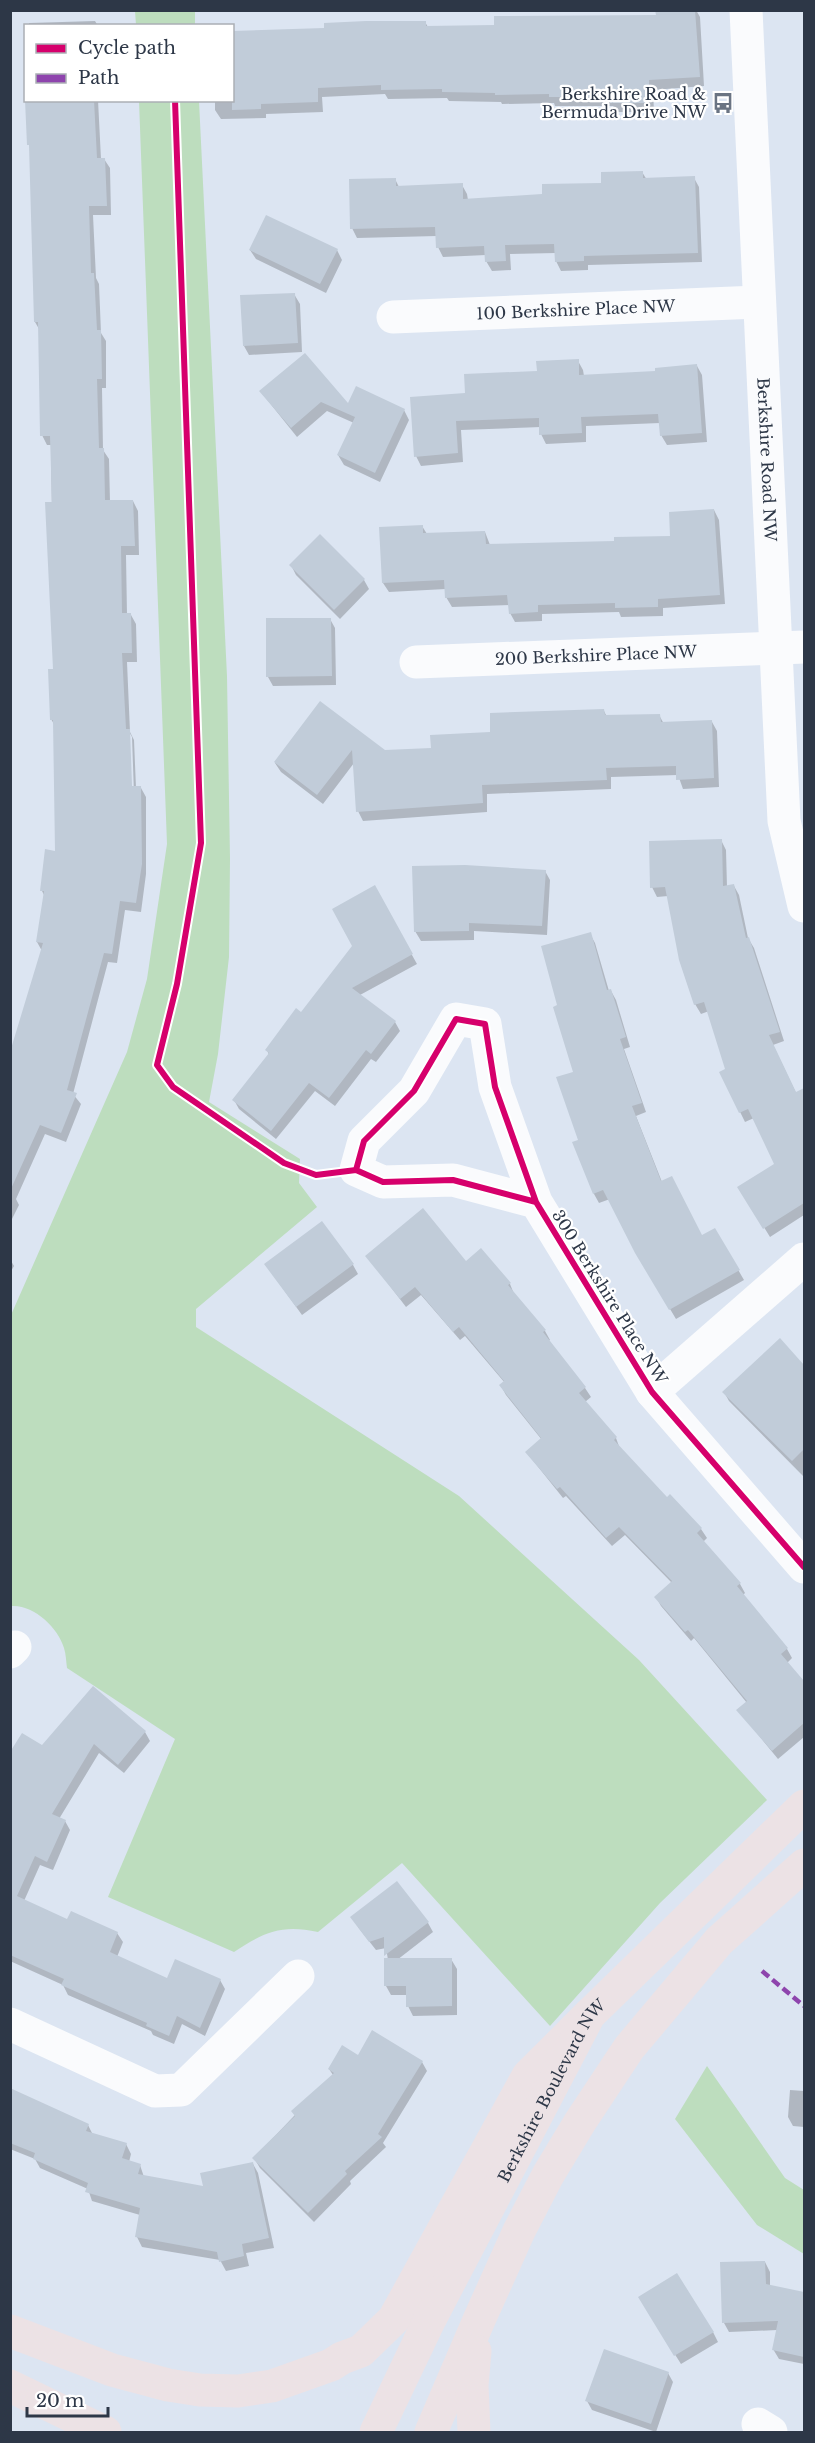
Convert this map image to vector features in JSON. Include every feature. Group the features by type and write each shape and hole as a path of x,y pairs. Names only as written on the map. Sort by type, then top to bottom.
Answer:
{"main road":[{"name":"Berkshire Boulevard NW","path":"376,2433 430,2319 589,2015 804,1806"},
{"path":"431,2433 478,2320 548,2175 579,2122 629,2048 719,1941 804,1865"},
{"path":"10,2331 112,2370 168,2385 200,2390 238,2391 272,2386 321,2370 342,2358 361,2351 394,2319 528,2076 589,2015"},
{"path":"474,2433 472,2385 478,2320"},
{"path":"10,2386 105,2433"}],"street":[{"name":"Berkshire Road NW","path":"746,10 758,302 790,648 784,821 804,906"},
{"name":"100 Berkshire Place NW","path":"393,317 758,302"},
{"name":"200 Berkshire Place NW","path":"416,662 790,648"},
{"name":"300 Berkshire Place NW","path":"536,1203 453,1180 383,1182 356,1170 364,1141 414,1091 456,1019 485,1024 495,1087 536,1203 652,1392 804,1567"},
{"name":"300 Berkshire Place NW","path":"652,1392 804,1259"},
{"path":"10,2024 155,2091 181,2090 298,1976"}],"green space":[{"path":"135,11 195,11 195,24 136,24"},
{"path":"139,102 199,102 227,676 230,859 229,957 218,1054 209,1102 300,1159 299,1183 317,1207 196,1309 196,1327 459,1496 639,1660 767,1800 660,1903 550,2026 402,1863 318,1932 294,1929 274,1932 255,1939 234,1952 108,1897 175,1739 67,1668 61,1640 44,1618 28,1609 11,1606 11,1315 127,1052 147,979 167,844"},
{"path":"707,2066 785,2178 804,2190 804,2254 757,2225 675,2119"}],"building":[{"path":"655,10 695,10 700,77 649,80 649,103 610,103 610,97 549,97 549,94 495,95 495,93 442,92 442,89 381,90 381,85 318,88 318,102 261,104 261,109 232,110 234,31 324,28 324,23 366,21 426,21 426,26 494,25 494,16 656,15"},
{"path":"25,102 94,102 97,158 105,158 107,206 89,206 91,273 94,273 97,330 101,330 102,379 97,379 99,448 104,448 105,500 133,500 135,546 121,546 122,613 131,613 132,653 122,653 126,729 130,729 132,786 141,786 142,864 136,903 120,901 112,954 104,953 67,1090 77,1093 61,1133 40,1125 10,1191 10,1052 43,943 36,942 44,891 40,891 45,849 55,851 53,720 50,720 48,669 53,669 45,502 52,502 50,436 40,436 38,322 34,322 29,145 27,145"},
{"path":"643,171 643,178 695,176 698,253 584,256 584,261 555,262 554,244 505,245 506,261 485,262 484,246 436,248 435,227 350,229 349,179 396,178 396,186 463,183 463,199 542,194 542,184 601,183 601,172"},
{"path":"266,215 338,249 320,284 249,250"},
{"path":"295,293 298,343 243,346 240,295"},
{"path":"305,353 348,403 356,386 405,409 375,473 337,455 355,417 321,402 291,428 259,391"},
{"path":"579,359 579,375 655,371 655,368 697,364 702,433 660,436 658,414 581,417 582,433 539,435 539,418 456,421 458,453 414,457 410,397 465,393 464,374 537,371 536,361"},
{"path":"714,509 720,595 658,599 658,607 615,608 615,603 538,605 538,612 509,614 507,595 445,598 444,580 382,583 379,527 423,525 423,533 485,531 486,544 614,541 614,537 670,536 669,512"},
{"path":"320,534 365,579 334,610 289,565"},
{"path":"266,618 331,618 332,676 266,677"},
{"path":"320,701 385,750 431,748 430,735 490,732 490,713 604,709 605,715 660,714 661,722 712,720 714,778 676,780 676,766 606,768 607,780 482,785 483,803 356,812 352,750 317,795 274,762"},
{"path":"722,839 723,886 734,884 746,938 749,937 780,1032 769,1035 796,1092 804,1088 804,1203 763,1229 737,1187 774,1164 748,1109 739,1113 719,1072 725,1069 704,1002 694,1005 679,960 665,887 650,888 649,841"},
{"path":"465,865 546,870 542,926 469,923 469,931 414,932 412,866"},
{"path":"375,885 413,954 352,988 396,1021 371,1054 366,1050 329,1098 309,1083 271,1131 232,1100 269,1053 265,1050 296,1008 301,1012 352,946 332,909"},
{"path":"591,932 607,990 611,989 626,1037 620,1039 642,1103 632,1106 661,1181 672,1176 702,1235 715,1228 740,1270 669,1310 635,1253 603,1190 593,1194 572,1142 578,1140 556,1077 573,1072 553,1007 557,1005 541,946"},
{"path":"423,1208 466,1261 481,1248 511,1283 508,1285 546,1330 543,1332 586,1387 579,1393 617,1437 614,1440 667,1497 670,1494 702,1528 697,1533 741,1583 737,1586 788,1648 781,1654 804,1681 804,1723 772,1751 736,1710 747,1701 688,1630 685,1632 654,1597 672,1581 619,1527 606,1538 560,1487 557,1489 525,1452 541,1438 499,1385 504,1381 459,1327 453,1332 415,1287 400,1299 365,1256"},
{"path":"322,1221 354,1264 296,1307 264,1264"},
{"path":"780,1338 804,1365 804,1449 792,1461 722,1392"},
{"path":"93,1686 146,1731 118,1765 94,1744 52,1814 66,1820 47,1862 35,1856 17,1896 67,1919 71,1911 118,1932 110,1952 167,1978 175,1959 221,1979 200,2028 177,2016 169,2036 146,2026 147,2023 61,1985 64,1979 10,1955 10,1752 22,1733 42,1745"},
{"path":"397,1881 429,1922 384,1956 384,1937 369,1942 350,1917"},
{"path":"384,1958 452,1958 452,2006 406,2007 406,1986 384,1986"},
{"path":"372,2030 423,2061 378,2134 382,2137 345,2171 347,2174 308,2213 252,2158 295,2116 291,2111 334,2073 328,2069 342,2045 358,2055"},
{"path":"10,2088 89,2124 86,2131 127,2143 122,2158 141,2164 138,2174 203,2186 200,2173 253,2162 269,2238 242,2244 244,2256 219,2262 217,2252 135,2237 140,2208 85,2192 88,2183 33,2159 35,2153 10,2143"},
{"path":"765,2261 766,2284 804,2292 804,2357 772,2350 778,2321 722,2323 720,2262"},
{"path":"677,2273 714,2332 674,2356 638,2297"},
{"path":"604,2349 669,2372 651,2424 585,2401"}],"marked path":[{"path":"762,1971 804,2006"}],"cycle path":[{"path":"175,102 201,843 177,984 157,1065 173,1087 284,1163 316,1175 356,1170"},
{"path":"536,1202 453,1180 383,1182 356,1170 364,1141 414,1091 456,1019 485,1024 495,1087 536,1202 652,1392 804,1567"}],"place":[{"name":"Berkshire Road & Bermuda Drive NW","path":"723,103"}]}
